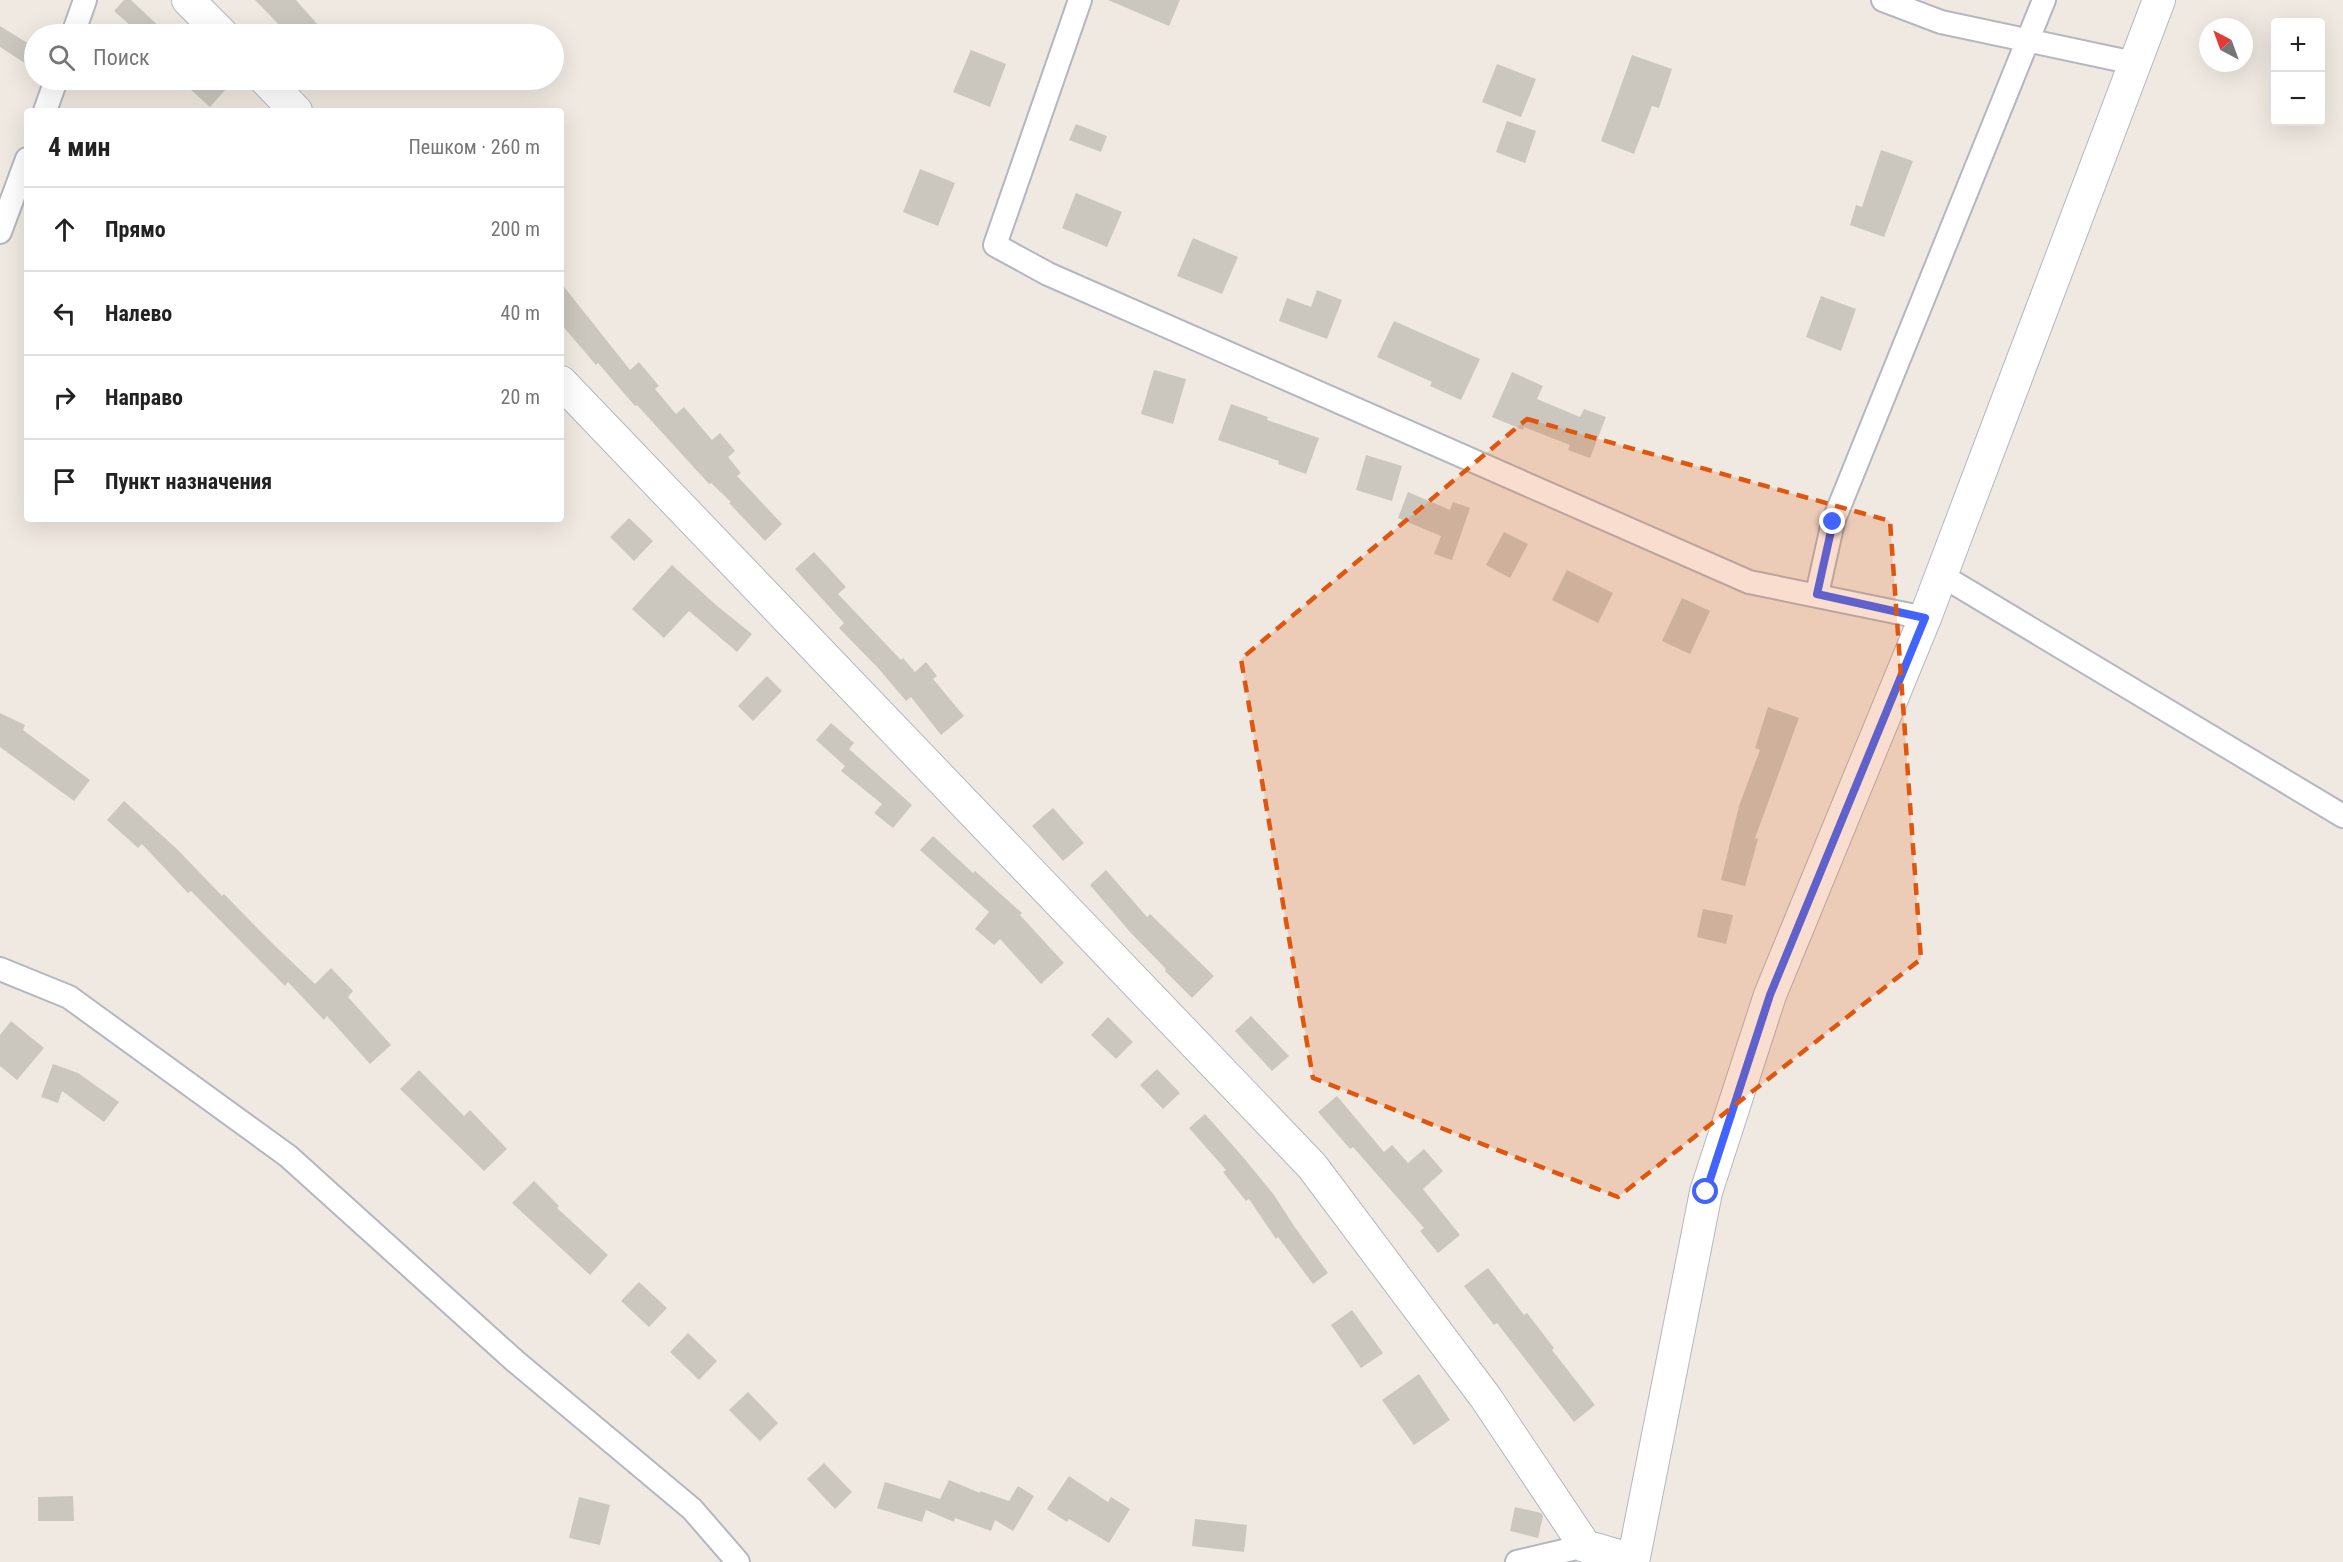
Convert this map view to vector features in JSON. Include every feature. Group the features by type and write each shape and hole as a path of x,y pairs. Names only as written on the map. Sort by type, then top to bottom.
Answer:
{"street":[{"path":"77,24 85,0"},
{"path":"188,0 212,24"},
{"path":"1080,0 995,244 1048,274 1749,582 1817,594 1925,618"},
{"path":"1883,0 1941,22 2134,63"},
{"path":"1817,594 1833,522 2044,0"},
{"path":"1517,1562 1585,1546 1633,1561 1706,1192 1770,995 1925,618 2159,0"},
{"path":"46,108 52,90"},
{"path":"276,90 293,108"},
{"path":"0,232 24,167"},
{"path":"564,385 1312,1166 1486,1398 1585,1546"},
{"path":"1941,575 2343,816"},
{"path":"0,969 69,997 288,1156 515,1361 692,1509 738,1562"}],"highlighted area":[{"path":"1527,419 1890,521 1921,959 1618,1197 1313,1078 1241,659"}],"building":[{"path":"124,0 131,0 156,24 129,24 114,11"},
{"path":"255,0 296,0 317,24 278,24"},
{"path":"1108,0 1180,0 1169,26"},
{"path":"0,26 24,41 24,63 0,47"},
{"path":"971,50 1006,64 990,107 953,92"},
{"path":"1632,55 1672,69 1659,108 1652,106 1634,154 1601,141"},
{"path":"1497,64 1536,79 1521,117 1482,102"},
{"path":"191,90 225,90 210,107"},
{"path":"1507,121 1536,131 1525,163 1496,152"},
{"path":"1076,124 1107,136 1101,152 1069,140"},
{"path":"1881,150 1913,161 1884,237 1850,225 1856,205 1862,207"},
{"path":"920,169 955,183 938,226 903,212"},
{"path":"1076,193 1122,212 1107,247 1062,228"},
{"path":"1193,238 1238,257 1222,294 1177,276"},
{"path":"564,287 630,370 639,362 659,386 655,389 676,414 684,407 712,440 720,433 735,451 728,457 741,473 737,476 782,524 765,541 729,503 731,502 711,483 709,484 637,405 635,406 598,363 596,365 564,328"},
{"path":"1317,290 1342,300 1327,339 1279,321 1287,298 1311,307"},
{"path":"1821,296 1856,309 1841,351 1806,337"},
{"path":"1394,321 1480,359 1461,400 1430,386 1432,382 1377,357"},
{"path":"1154,370 1186,379 1173,424 1141,414"},
{"path":"1512,372 1543,386 1537,399 1580,417 1584,409 1606,417 1590,458 1568,450 1570,445 1492,417"},
{"path":"1231,404 1268,417 1267,420 1319,438 1306,474 1278,464 1279,461 1218,440"},
{"path":"1366,455 1402,466 1392,501 1356,490"},
{"path":"1408,492 1450,510 1453,502 1470,508 1452,560 1434,554 1441,536 1398,518"},
{"path":"629,518 653,541 634,561 610,537"},
{"path":"1504,532 1528,544 1510,578 1486,565"},
{"path":"814,552 846,587 838,594 901,660 903,658 915,672 926,662 937,676 933,679 964,716 941,735 911,697 906,701 839,628 844,623 795,569"},
{"path":"672,565 752,634 737,652 689,611 664,638 632,609"},
{"path":"1567,570 1613,593 1598,623 1552,600"},
{"path":"1682,598 1710,611 1690,654 1662,641"},
{"path":"767,676 782,691 753,721 738,706"},
{"path":"1768,707 1799,718 1755,838 1758,839 1745,886 1721,880 1739,806 1760,750 1755,748"},
{"path":"0,713 25,725 23,730 90,780 74,801 0,747"},
{"path":"831,723 854,743 849,749 912,805 893,828 874,813 882,804 841,771 845,766 816,740"},
{"path":"124,801 178,850 222,896 224,894 315,984 331,968 353,991 348,997 391,1045 370,1064 327,1016 324,1020 288,982 285,986 191,891 188,893 142,844 138,848 107,820"},
{"path":"1053,808 1084,843 1063,861 1032,826"},
{"path":"933,836 973,873 975,871 1022,913 1020,915 1064,963 1041,984 1000,939 994,945 975,929 989,912 920,850"},
{"path":"1106,870 1147,917 1150,914 1214,976 1192,998 1165,971 1166,969 1130,932 1090,885"},
{"path":"1703,909 1733,915 1726,944 1697,937"},
{"path":"1251,1016 1289,1056 1272,1071 1235,1031"},
{"path":"1108,1017 1133,1042 1116,1059 1091,1035"},
{"path":"11,1021 44,1048 17,1080 0,1066 0,1035"},
{"path":"53,1064 78,1073 119,1102 104,1122 62,1091 58,1103 41,1097"},
{"path":"1157,1069 1180,1093 1163,1109 1140,1085"},
{"path":"419,1070 464,1116 470,1110 507,1149 484,1171 400,1089"},
{"path":"1337,1096 1384,1152 1392,1145 1408,1163 1424,1149 1443,1171 1423,1189 1460,1235 1438,1253 1420,1231 1424,1228 1353,1147 1350,1149 1318,1112"},
{"path":"1205,1114 1274,1195 1328,1273 1313,1284 1278,1237 1276,1239 1249,1199 1246,1201 1223,1172 1226,1170 1189,1128"},
{"path":"534,1181 559,1206 557,1208 608,1255 590,1275 512,1203"},
{"path":"1488,1268 1524,1315 1527,1313 1554,1348 1552,1350 1595,1405 1574,1422 1497,1323 1494,1325 1464,1286"},
{"path":"639,1282 667,1308 649,1327 621,1301"},
{"path":"1352,1310 1383,1353 1361,1368 1331,1325"},
{"path":"688,1333 717,1361 699,1380 670,1352"},
{"path":"1419,1374 1450,1420 1414,1445 1382,1400"},
{"path":"748,1392 778,1423 760,1441 729,1410"},
{"path":"824,1463 852,1492 835,1509 807,1479"},
{"path":"1069,1476 1108,1502 1111,1497 1130,1509 1109,1543 1069,1519 1067,1522 1047,1509"},
{"path":"949,1480 980,1493 980,1491 1009,1501 1018,1486 1034,1496 1013,1531 995,1520 991,1531 955,1518 954,1522 926,1510 922,1522 877,1508 885,1482 940,1499"},
{"path":"73,1496 74,1521 38,1521 38,1497"},
{"path":"579,1497 610,1505 600,1545 569,1538"},
{"path":"1515,1507 1541,1513 1543,1516 1538,1538 1510,1531"},
{"path":"1195,1519 1247,1525 1244,1552 1192,1546"}],"route":[{"path":"1706,1192 1770,995 1925,618 1817,594 1833,522"}]}
